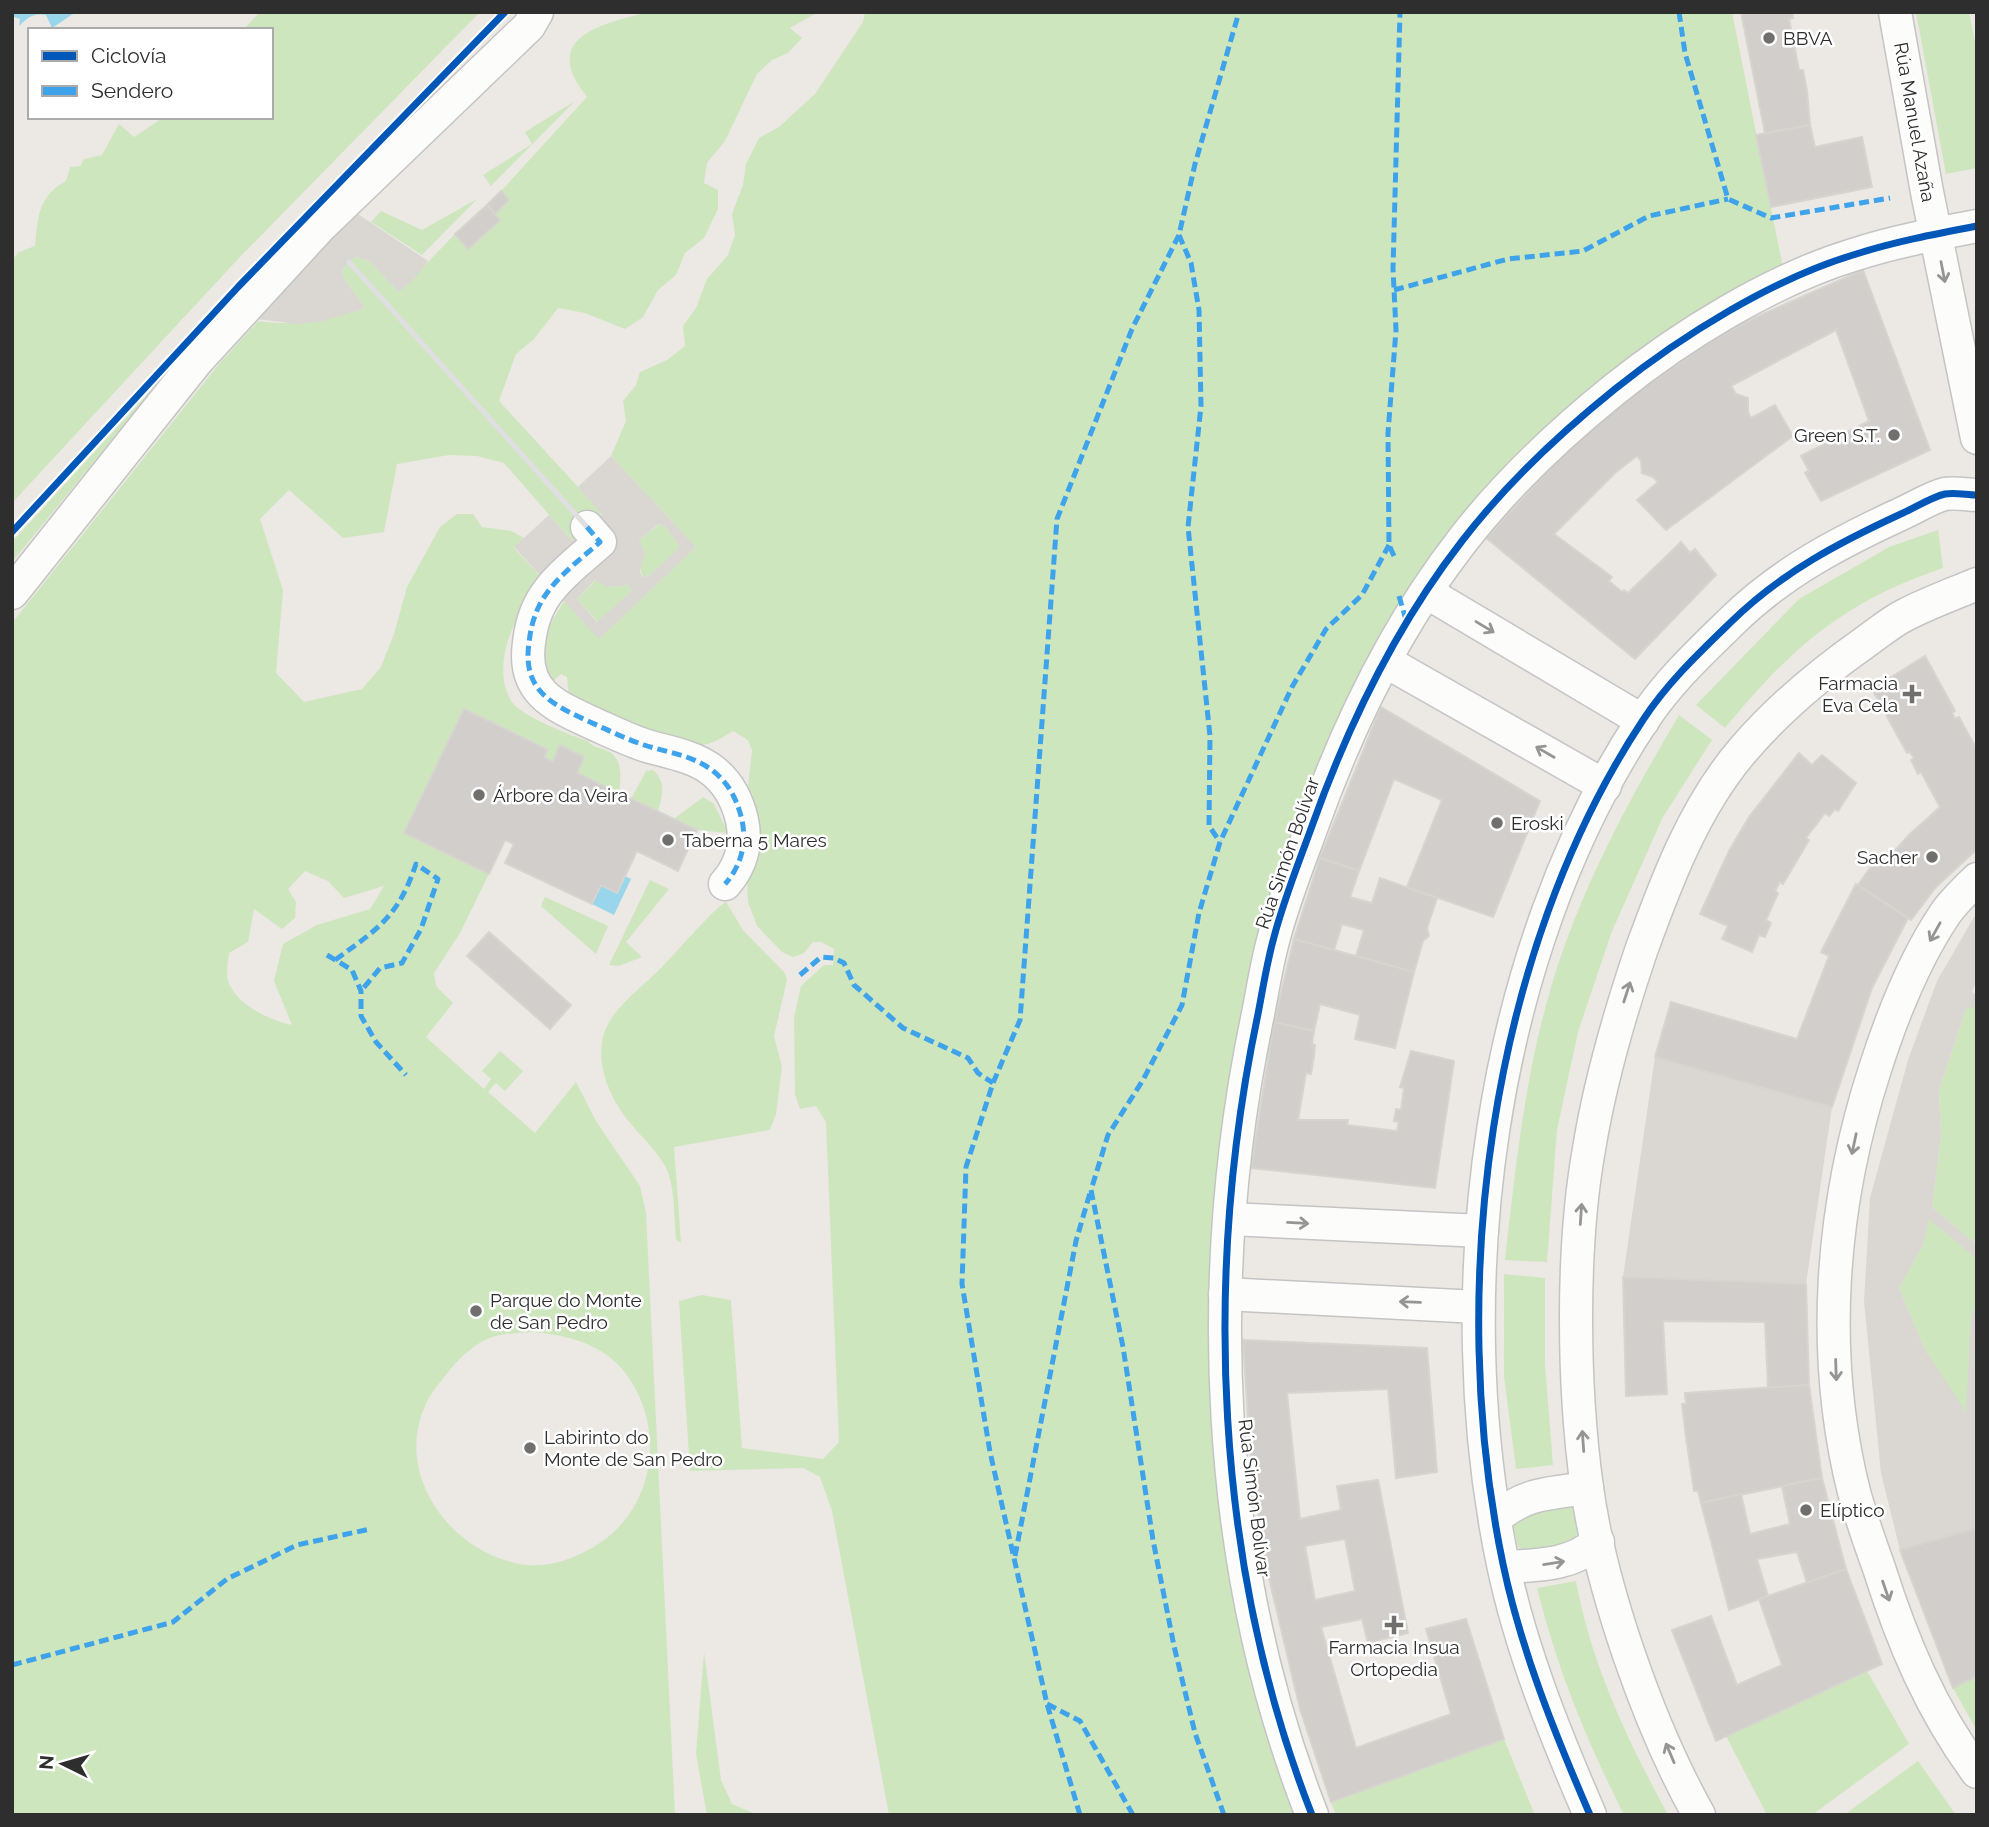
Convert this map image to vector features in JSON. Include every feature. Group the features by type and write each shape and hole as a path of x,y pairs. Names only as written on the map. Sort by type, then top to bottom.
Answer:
{"street":[{"name":"Rúa Manuel Azaña","path":"1895,12 1977,438"},
{"path":"12,593 196,362 320,227 541,17"},
{"name":"Rúa Simón Bolívar","path":"1312,1815 1295,1770 1265,1662 1246,1565 1232,1467 1225,1368 1225,1294 1242,1097 1273,939 1323,794 1353,722 1426,592 1500,495 1574,421 1657,355 1742,304 1849,256 1936,233 1977,226"},
{"path":"1590,1815 1531,1667 1504,1567 1495,1519 1480,1389 1478,1307 1482,1231 1491,1142 1513,1028 1545,921 1605,786 1643,720 1688,664 1753,601 1803,563 1855,535 1945,494 1977,495"},
{"path":"587,527 600,542 551,587 540,603 531,627 527,652 529,671 538,690 555,706 643,744 691,759 722,778 734,793 745,839 741,859 725,884"},
{"path":"1699,1815 1637,1677 1598,1542 1587,1488 1578,1353 1581,1212 1588,1151 1606,1063 1661,895 1698,818 1741,752 1810,681 1902,616 1977,584"},
{"path":"1426,592 1643,720"},
{"path":"1385,661 1605,786"},
{"path":"1977,879 1945,913 1915,968 1884,1041 1860,1117 1842,1198 1833,1282 1837,1385 1854,1492 1905,1644 1949,1735 1977,1772"},
{"path":"1230,1219 1482,1231"},
{"path":"1225,1294 1478,1307"},
{"path":"1495,1519 1512,1503 1541,1494 1587,1488"},
{"path":"1504,1567 1556,1564 1582,1556 1598,1542"}],"green space":[{"path":"260,12 480,12 238,259 12,503 12,260 19,252 35,246 41,208 50,193 66,181 70,167 80,166 84,159 102,155 119,124 134,137 161,119 273,119 273,28 245,28"},
{"path":"649,12 818,12 790,28 802,38 788,53 772,60 757,74 725,141 707,163 704,183 718,190 718,209 704,238 685,253 676,275 658,290 643,317 625,329 585,313 558,308 534,339 516,354 499,401 602,513 572,541 504,463 477,456 449,455 397,464 384,532 343,538 289,490 260,519 283,590 276,673 304,702 362,689 381,667 394,634 407,587 440,527 457,514 473,514 482,527 511,531 524,538 514,548 543,579 524,605 509,637 503,671 505,687 512,702 525,713 610,752 620,767 619,793 577,773 584,757 560,746 553,762 544,757 548,749 464,709 404,833 489,874 460,933 434,973 436,986 453,1003 426,1037 484,1089 491,1079 482,1071 500,1051 523,1071 505,1091 496,1083 488,1092 535,1133 576,1082 596,1121 640,1186 646,1213 675,1815 12,1815 12,623 219,364 258,321 312,321 365,308 342,276 343,268 355,257 368,260 399,292 455,234 500,220 495,214 509,200 501,191 587,97 574,77 570,60 573,47 582,36 596,28","holes":["305,871 328,881 344,898 384,886 370,909 317,925 283,944 274,981 292,1025 264,1015 238,997 228,981 227,967 229,953 248,942 254,909 282,929 295,918 296,902 288,889","531,1332 581,1342 613,1360 637,1392 646,1417 650,1442 648,1468 641,1493 628,1515 611,1535 574,1557 551,1564 535,1565 501,1559 476,1547 455,1530 437,1510 424,1486 417,1460 417,1433 425,1406 435,1388 454,1365 485,1340 500,1335"]},
{"path":"865,12 1732,12 1783,268 1492,486 1279,880 1235,1044 1215,1191 1208,1333 1217,1470 1228,1575 1253,1678 1297,1815 889,1815 832,1511 820,1477 803,1468 690,1471 679,1301 702,1295 731,1300 742,1448 823,1459 839,1442 826,1122 816,1106 800,1109 795,1094 794,1018 801,986 824,965 833,965 834,949 821,942 813,942 804,953 793,957 782,952 757,926 748,902 747,883 759,845 758,821 748,787 752,750 748,740 733,731 708,744 677,743 617,722 582,705 569,698 567,677 561,674 549,685 543,680 543,636 564,601 599,638 696,547 611,456 626,421 623,401 636,385 640,372 667,360 685,346 683,326 696,308 707,279 728,255 735,235 732,214 743,185 746,164 759,138 779,127 815,94 863,22"},
{"path":"1916,12 1969,12 1977,52 1977,168 1946,174"},
{"path":"575,101 491,186 483,175 532,144 525,132"},
{"path":"477,199 422,255 371,222 381,211 422,230"},
{"path":"164,376 12,562 12,542"},
{"path":"660,524 665,526 681,547 650,575 643,577 639,540"},
{"path":"1938,530 1943,568 1876,596 1821,631 1773,674 1725,728 1696,705 1799,599 1889,547"},
{"path":"596,580 607,587 629,585 632,591 598,622 577,599"},
{"path":"1679,715 1712,740 1663,817 1612,931 1578,1032 1557,1130 1547,1262 1505,1260 1526,1095 1559,961 1604,852"},
{"path":"653,770 662,784 658,812 631,799 646,771"},
{"path":"703,797 714,804 728,833 697,830 674,819"},
{"path":"650,880 669,889 626,942 642,957 619,966 609,965"},
{"path":"545,897 608,926 596,954 541,906"},
{"path":"726,902 743,930 784,972 787,980 774,1036 782,1067 776,1114 770,1130 674,1147 681,1243 676,1239 669,1175 658,1154 622,1113 615,1100 604,1072 602,1043 606,1029 618,1009"},
{"path":"1977,1006 1977,1245 1932,1207 1941,1136 1939,1090 1966,1009"},
{"path":"1929,1218 1977,1259 1977,1299 1971,1319 1967,1414 1925,1350 1899,1288 1923,1245"},
{"path":"1504,1274 1545,1278 1545,1365 1553,1465 1516,1469 1504,1376"},
{"path":"1559,1502 1572,1508 1578,1531 1574,1543 1529,1553 1518,1547 1513,1525 1519,1513"},
{"path":"1576,1581 1601,1672 1639,1759 1668,1815 1624,1815 1574,1704 1537,1588"},
{"path":"704,1652 721,1780 732,1804 758,1815 707,1815 696,1754"},
{"path":"1867,1671 1909,1744 1812,1815 1767,1815 1726,1736"},
{"path":"1977,1676 1977,1731 1953,1688"},
{"path":"1504,1739 1534,1813 1530,1815 1336,1815 1331,1802"},
{"path":"1918,1761 1956,1815 1844,1815"}],"shaded area":[{"path":"343,204 428,261 413,280 399,292 368,260 355,257 343,268 342,276 365,308 323,321 298,324 238,317"},
{"path":"611,456 696,547 599,639 514,547 549,515 572,541 602,514 578,487","holes":["659,524 665,526 680,547 650,575 642,577 640,571 645,552 639,540","595,580 607,587 629,585 632,591 597,622 577,599"]},
{"path":"1977,912 1977,979 1972,992 1977,995 1977,1006 1966,1009 1939,1090 1941,1136 1932,1207 1977,1245 1977,1259 1929,1219 1923,1245 1899,1288 1925,1350 1966,1412 1971,1319 1977,1299 1977,1528 1900,1550 1881,1473 1864,1301 1870,1198 1908,1060 1937,981"},
{"path":"1655,1057 1832,1107 1806,1284 1623,1277"}],"water":[{"path":"13,12 76,12 52,28 46,15 42,14 31,16 19,26 20,19 12,16"},
{"path":"625,876 631,879 614,915 592,904 601,885 617,893"}],"building":[{"path":"1741,12 1792,12 1793,18 1789,19 1799,70 1803,70 1810,125 1765,133"},
{"path":"1810,125 1815,147 1862,137 1872,187 1771,207 1756,135"},
{"path":"501,191 509,200 495,214 487,205"},
{"path":"487,205 500,220 468,249 455,234"},
{"path":"1863,270 1930,450 1821,501 1805,473 1809,471 1801,456 1869,421 1836,330 1731,386 1736,394 1748,398 1751,418 1775,405 1793,436 1666,530 1637,500 1658,482 1642,473 1641,461 1637,456 1616,472 1554,534 1612,577 1609,581 1622,592 1624,590 1628,593 1681,542 1690,553 1695,549 1716,575 1635,659 1486,538 1568,449 1633,395 1712,341 1754,318"},
{"path":"1925,656 1955,711 1952,713 1955,719 1959,717 1977,750 1977,849 1936,887 1911,920 1858,885 1875,861 1882,865 1909,835 1940,807 1921,772 1918,774 1911,760 1914,758 1910,752 1907,753 1872,689"},
{"path":"1381,707 1540,801 1493,917 1407,887 1442,800 1394,779 1359,871 1320,858"},
{"path":"464,709 548,750 544,757 553,762 560,745 584,757 577,773 697,830 678,871 637,851 617,893 601,885 592,904 505,863 514,844 505,840 489,874 404,833"},
{"path":"1799,753 1812,765 1822,755 1856,783 1838,811 1835,809 1829,816 1825,813 1806,838 1809,840 1783,884 1780,882 1775,891 1778,893 1766,920 1771,923 1765,937 1759,935 1752,952 1722,939 1728,926 1700,914 1729,851 1749,817"},
{"path":"1320,858 1359,871 1350,897 1372,903 1380,878 1437,898 1427,928 1429,936 1423,941 1414,972 1356,956 1364,930 1342,924 1334,950 1294,939"},
{"path":"1856,884 1908,918 1872,988 1832,1107 1655,1057 1671,1002 1797,1039 1829,956 1821,952"},
{"path":"489,932 571,1005 550,1029 467,956"},
{"path":"1294,939 1414,972 1395,1048 1355,1039 1360,1015 1320,1004 1314,1031 1274,1022"},
{"path":"1274,1022 1314,1031 1311,1074 1306,1073 1298,1120 1348,1120 1347,1125 1397,1131 1399,1122 1394,1121 1396,1109 1401,1110 1404,1088 1400,1087 1411,1051 1454,1061 1435,1188 1251,1168"},
{"path":"1623,1277 1806,1284 1809,1385 1768,1388 1765,1322 1663,1321 1667,1394 1626,1396"},
{"path":"1243,1340 1427,1348 1437,1472 1396,1478 1388,1389 1287,1393 1300,1519 1341,1510 1337,1486 1378,1480 1408,1633 1368,1643 1362,1619 1321,1627 1356,1748 1451,1714 1426,1629 1466,1619 1504,1739 1331,1802 1300,1709 1264,1557 1250,1448","holes":["1345,1539 1355,1591 1315,1600 1305,1546"]},
{"path":"1809,1385 1822,1478 1701,1503 1698,1491 1694,1491 1686,1437 1682,1404 1686,1404 1685,1393"},
{"path":"1822,1478 1846,1569 1807,1583 1797,1552 1757,1559 1768,1596 1729,1610 1701,1503 1741,1494 1750,1534 1790,1524 1782,1486"},
{"path":"1977,1528 1977,1676 1953,1688 1900,1550"},
{"path":"1846,1569 1882,1664 1716,1741 1672,1630 1711,1616 1737,1685 1782,1665 1759,1599"}],"railway":[{"path":"349,262 587,527"}],"marked path":[{"path":"1080,1815 1047,1704 990,1452 962,1284 966,1167 993,1083 1020,1020 1057,519 1132,329 1179,235 1195,164 1239,12"},
{"path":"1394,556 1389,545 1388,433 1396,330 1393,269 1400,12"},
{"path":"1679,12 1685,53 1728,199 1771,218 1890,198"},
{"path":"1394,290 1508,259 1583,251 1649,216 1728,199"},
{"path":"1179,235 1191,263 1199,310 1201,406 1188,527 1210,736 1209,826 1220,842"},
{"path":"587,527 600,542 550,589 535,614 528,659 530,673 543,694 564,709 630,740 694,760 721,779 731,791 737,805 744,838 739,862 725,884"},
{"path":"1224,1815 1195,1733 1174,1646 1153,1540 1123,1347 1091,1190 1108,1135 1143,1080 1182,1005 1199,913 1220,842 1292,687 1326,629 1362,595 1389,545"},
{"path":"1399,596 1407,623"},
{"path":"335,960 385,920 402,897 416,864 438,879 421,929 402,963 380,968 361,991"},
{"path":"327,955 352,970 361,991 361,1016 376,1042 406,1075"},
{"path":"800,975 821,957 834,958 844,963 854,985 903,1028 968,1058 978,1073 993,1083"},
{"path":"1015,1556 1076,1241 1090,1193"},
{"path":"12,1665 173,1622 227,1579 297,1545 370,1529"},
{"path":"1047,1704 1080,1721 1133,1815"}],"cycle path":[{"path":"12,532 238,287 505,12"},
{"path":"1312,1815 1279,1720 1254,1621 1237,1521 1228,1419 1225,1316 1229,1214 1241,1113 1267,965 1287,895 1341,751 1395,642 1462,541 1515,480 1594,406 1641,369 1698,330 1790,279 1868,250 1977,226"},
{"path":"1590,1815 1552,1723 1519,1628 1503,1564 1486,1459 1479,1350 1481,1239 1494,1128 1516,1018 1548,912 1590,812 1643,720 1674,680 1751,603 1791,573 1857,535 1935,497 1949,493 1977,495"}],"place":[{"name":"BBVA","path":"1769,38"},
{"name":"Green S.T.","path":"1894,435"},
{"name":"Farmacia Eva Cela","path":"1912,694"},
{"name":"Árbore da Veira","path":"479,795"},
{"name":"Eroski","path":"1497,823"},
{"name":"Taberna 5 Mares","path":"668,840"},
{"name":"Sacher","path":"1932,857"},
{"name":"Parque do Monte de San Pedro","path":"476,1311"},
{"name":"Labirinto do Monte de San Pedro","path":"530,1448"},
{"name":"Elíptico","path":"1806,1510"},
{"name":"Farmacia Insua Ortopedia","path":"1394,1625"}]}
